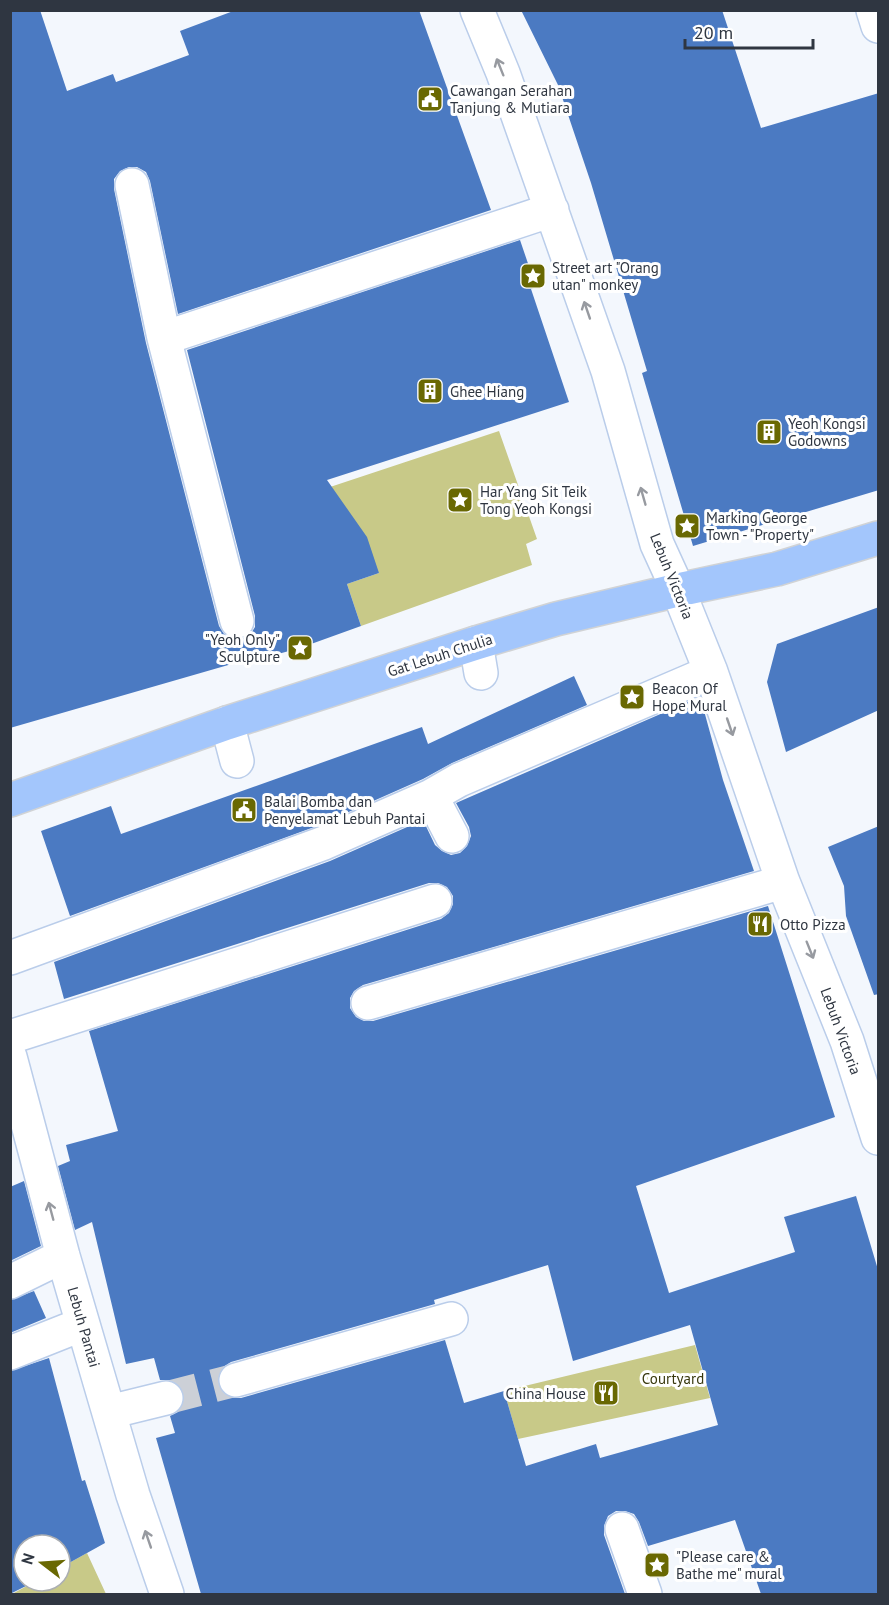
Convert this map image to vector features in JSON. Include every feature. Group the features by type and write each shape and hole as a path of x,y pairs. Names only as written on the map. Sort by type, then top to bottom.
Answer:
{"main road":[{"name":"Gat Lebuh Chulia","path":"10,800 227,723 478,658 556,620 777,569 879,538"}],"street":[{"name":"Lebuh Victoria","path":"477,10 503,73 608,370 657,544 711,672 783,882 847,1041 879,1138"},
{"path":"873,10 879,26"},
{"path":"132,185 164,338 237,621"},
{"path":"164,338 552,210"},
{"path":"10,958 324,843 431,796 459,780 711,672"},
{"path":"227,723 237,761"},
{"path":"431,796 452,836"},
{"path":"368,1003 783,882"},
{"path":"10,1037 435,901"},
{"name":"Lebuh Pantai","path":"10,1057 23,1162 63,1256 136,1503 167,1594"},
{"path":"10,1282 63,1256"},
{"path":"236,1380 451,1318"},
{"path":"10,1353 83,1324"},
{"path":"109,1412 166,1398"},
{"path":"622,1529 645,1594"}],"green space":[{"path":"499,431 537,539 526,544 532,565 361,626 347,584 379,573 315,492"},
{"name":"Courtyard","path":"695,1345 710,1398 518,1439 504,1391"},
{"path":"87,1553 106,1594 12,1594 72,1593 72,1561"}],"building":[{"path":"10,10 40,10 67,91 113,74 116,82 189,55 180,31 236,10 419,10 491,210 178,314 150,181 146,172 137,167 129,167 120,171 114,179 114,189 146,343 219,626 224,634 233,639 242,639 250,635 255,627 255,616 187,350 520,240 536,287 531,289 569,402 327,480 367,537 379,573 347,584 361,626 300,648 267,657 266,654 10,728"},
{"path":"521,10 722,10 761,128 879,93 879,490 693,546 642,373 647,371 591,183 558,85"},
{"path":"879,607 879,710 786,752 767,682 777,644"},
{"path":"574,676 587,705 452,763 423,779 317,826 70,916 41,831 111,806 121,834 422,727 428,744"},
{"path":"688,702 703,707 723,780 754,871 363,985 354,991 350,998 350,1008 356,1017 364,1021 373,1021 768,906 835,1117 636,1186 669,1293 795,1252 784,1217 856,1196 879,1273 879,1594 761,1594 735,1520 648,1546 634,1514 616,1511 608,1516 604,1526 604,1535 625,1594 201,1594 156,1438 175,1433 170,1416 178,1412 184,1404 184,1393 180,1385 172,1380 160,1380 154,1358 126,1364 92,1222 75,1230 58,1166 70,1161 66,1145 118,1131 89,1031 441,919 449,913 453,904 453,896 447,887 438,883 429,883 64,999 54,962 330,861 423,820 435,845 451,855 460,853 467,846 471,836 469,827 456,803","holes":["548,1265 573,1361 690,1325 718,1425 600,1458 596,1444 526,1466 504,1391 464,1403 445,1340 241,1398 231,1398 218,1386 218,1375 223,1367 231,1362 435,1304 434,1300"]},
{"path":"879,826 879,994 874,995 846,916 844,886 828,847"},
{"path":"24,1181 41,1246 10,1261 10,1187"},
{"path":"34,1291 46,1318 10,1333 10,1300"},
{"path":"49,1358 82,1481 85,1480 105,1543 72,1561 72,1533 12,1533 12,1593 10,1594 10,1371"}],"tunnel":[{"path":"166,1398 236,1380"}],"place":[{"name":"Cawangan Serahan Tanjung & Mutiara","path":"430,99"},
{"name":"Street art \"Orang utan\" monkey","path":"533,276"},
{"name":"Ghee Hiang","path":"430,391"},
{"name":"Yeoh Kongsi Godowns","path":"769,432"},
{"name":"Har Yang Sit Teik Tong Yeoh Kongsi","path":"460,500"},
{"name":"Marking George Town - \"Property\"","path":"687,526"},
{"name":"\"Yeoh Only\" Sculpture","path":"300,648"},
{"name":"Beacon Of Hope Mural","path":"632,697"},
{"name":"Balai Bomba dan Penyelamat Lebuh Pantai","path":"244,810"},
{"name":"Otto Pizza","path":"760,924"},
{"name":"China House","path":"606,1393"},
{"name":"\"Please care & Bathe me\" mural","path":"657,1565"}]}
